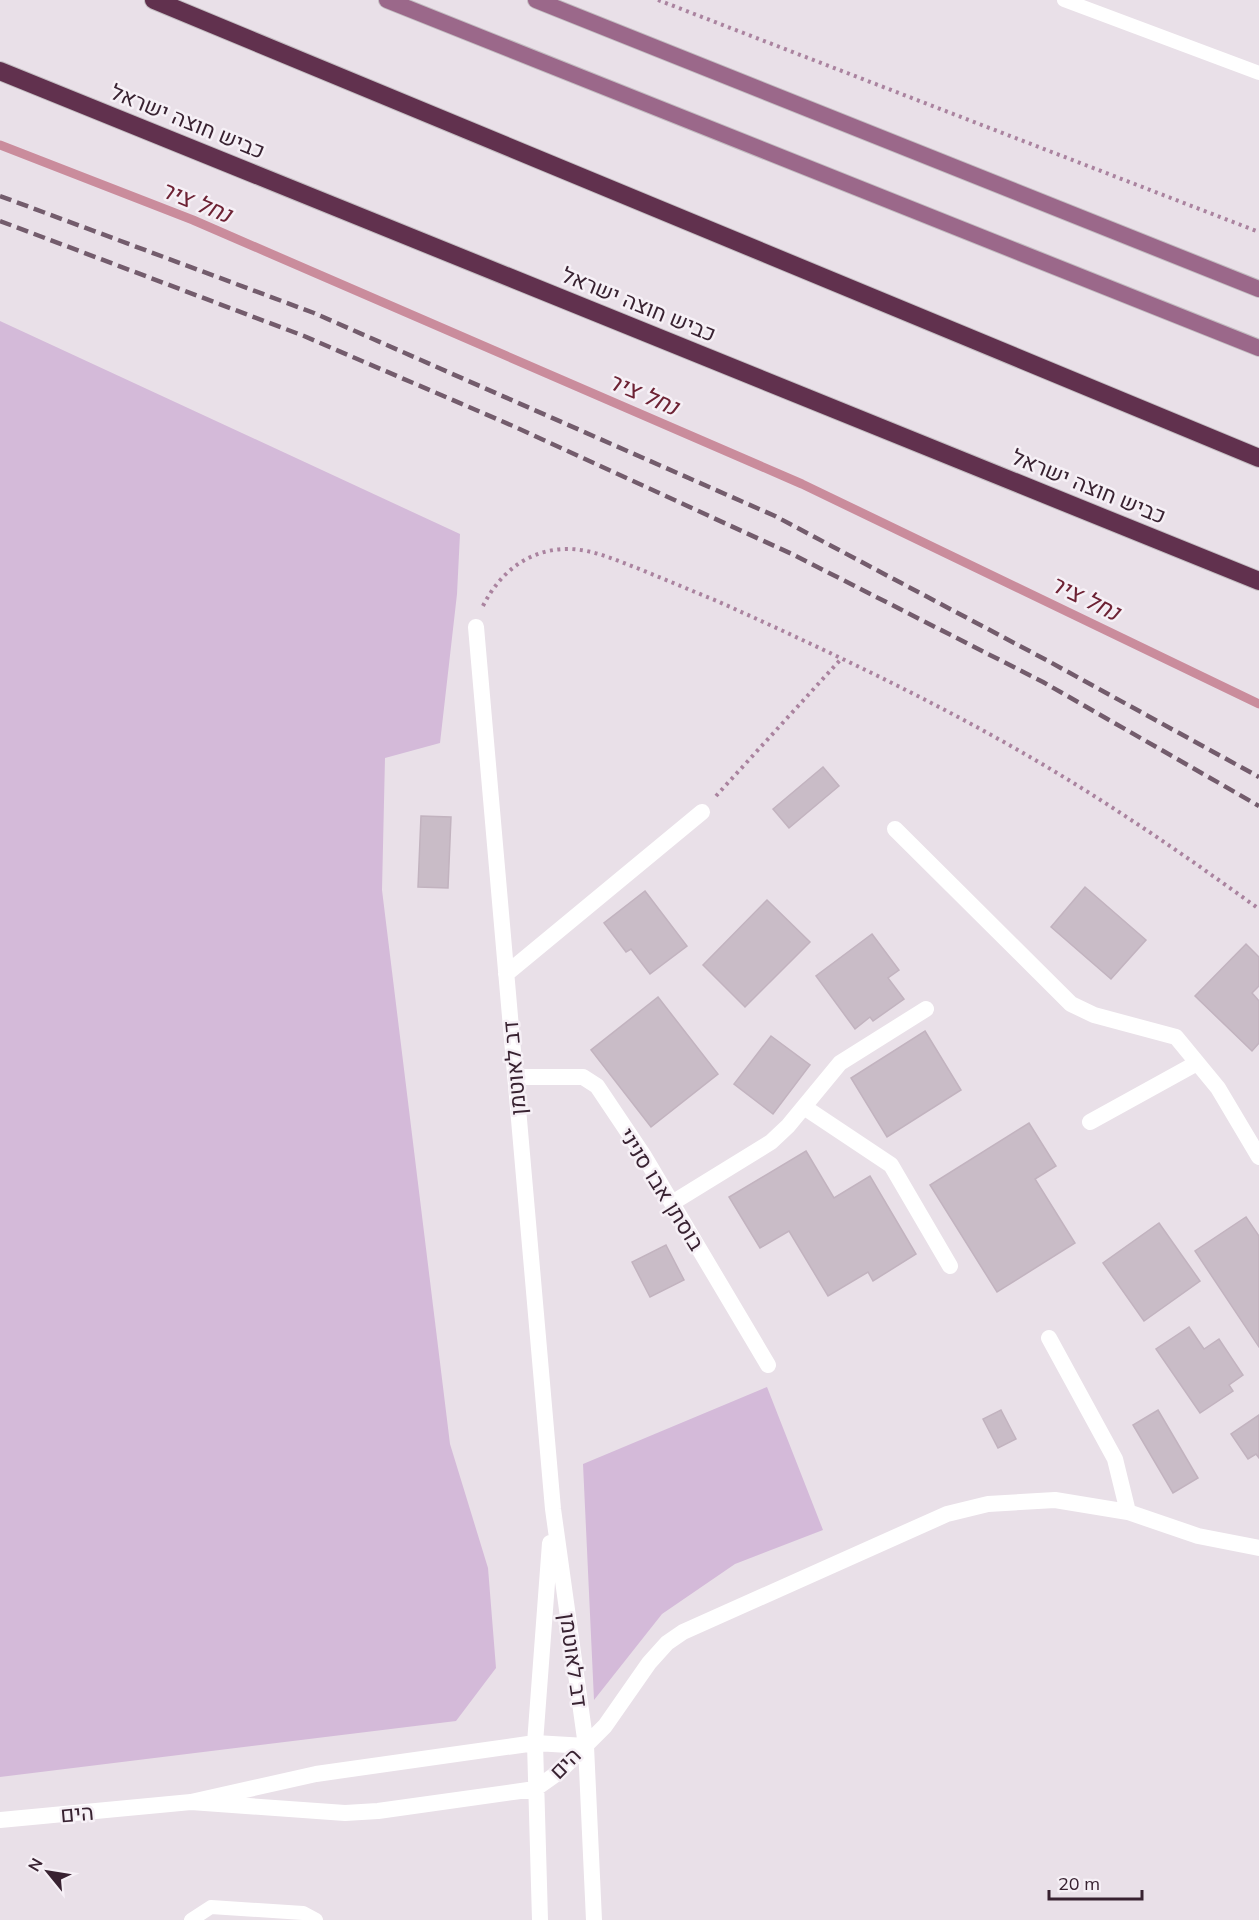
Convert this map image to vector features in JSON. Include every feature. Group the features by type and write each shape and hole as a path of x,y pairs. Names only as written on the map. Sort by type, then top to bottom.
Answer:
{"highway":[{"path":"154,0 1259,458"},
{"name":"כביש חוצה ישראל","path":"0,71 1259,581"}],"main road":[{"path":"387,0 1259,348"},
{"path":"536,0 1259,289"}],"street":[{"name":"דב לאוטמן","path":"476,627 553,1509 586,1746 594,1920"},
{"path":"506,974 702,812"},
{"path":"895,829 1071,1004 1094,1015 1176,1037 1218,1088 1259,1156"},
{"path":"672,1203 771,1142 788,1126 840,1063 926,1009"},
{"path":"1090,1122 1197,1063"},
{"name":"בוסתן אבו סניני","path":"515,1077 583,1077 597,1086 644,1156 768,1365"},
{"path":"804,1107 891,1165 950,1266"},
{"path":"1049,1338 1115,1459 1128,1512"},
{"path":"586,1746 615,1713 649,1664 667,1643 683,1632 947,1514 988,1503 1055,1500 1128,1512 1198,1536 1259,1548"},
{"name":"דב לאוטמן","path":"540,1920 535,1743 553,1509"},
{"name":"הים","path":"0,1820 190,1802 316,1774 535,1743 586,1746"},
{"name":"הים","path":"190,1802 345,1813 378,1811 535,1789 559,1773 586,1746"}],"lane":[{"path":"1064,0 1259,73"},
{"path":"191,1920 211,1907 303,1913 316,1920"}],"path":[{"path":"658,0 1259,232"},
{"path":"476,627 491,590 503,576 531,556 547,551 583,550 601,554 689,590 841,659 993,737 1089,793 1177,850 1259,909"},
{"path":"702,812 841,659"}],"shaded area":[{"path":"0,321 460,534 457,594 440,743 385,758 382,890 450,1444 488,1568 496,1668 456,1721 0,1777"},
{"path":"767,1387 823,1530 735,1564 662,1614 594,1700 583,1464"}],"building":[{"path":"823,767 839,786 789,828 773,809"},
{"path":"421,816 451,817 448,888 418,887"},
{"path":"1085,887 1146,940 1111,979 1051,927"},
{"path":"645,891 687,946 650,974 631,949 626,952 604,923"},
{"path":"767,900 810,942 745,1007 703,965"},
{"path":"872,934 899,970 888,978 904,999 873,1021 870,1017 855,1029 816,976"},
{"path":"1246,944 1259,957 1259,986 1252,993 1259,1001 1259,1043 1252,1051 1195,996"},
{"path":"658,997 718,1074 651,1127 591,1050"},
{"path":"925,1031 961,1090 887,1137 851,1078"},
{"path":"771,1036 810,1065 773,1114 734,1084"},
{"path":"1029,1123 1056,1166 1035,1179 1075,1243 997,1292 930,1185"},
{"path":"806,1151 834,1198 870,1176 916,1254 873,1281 868,1272 828,1296 789,1231 760,1248 729,1197"},
{"path":"1246,1217 1259,1236 1259,1347 1195,1251"},
{"path":"1159,1223 1200,1281 1144,1321 1103,1263"},
{"path":"666,1245 684,1280 650,1297 632,1262"},
{"path":"1189,1327 1204,1349 1219,1339 1243,1375 1229,1385 1233,1391 1200,1413 1156,1349"},
{"path":"1001,1410 1016,1439 998,1448 983,1419"},
{"path":"1158,1410 1198,1478 1173,1493 1133,1425"},
{"path":"1259,1415 1259,1458 1256,1454 1248,1459 1231,1434"}],"waterway":[{"name":"נחל ציר","path":"0,145 193,220 802,484 1259,704"}],"railway":[{"path":"0,196 314,313 775,516 1050,662 1259,777"},
{"path":"0,221 304,336 513,426 792,554 1043,682 1259,806"}]}
